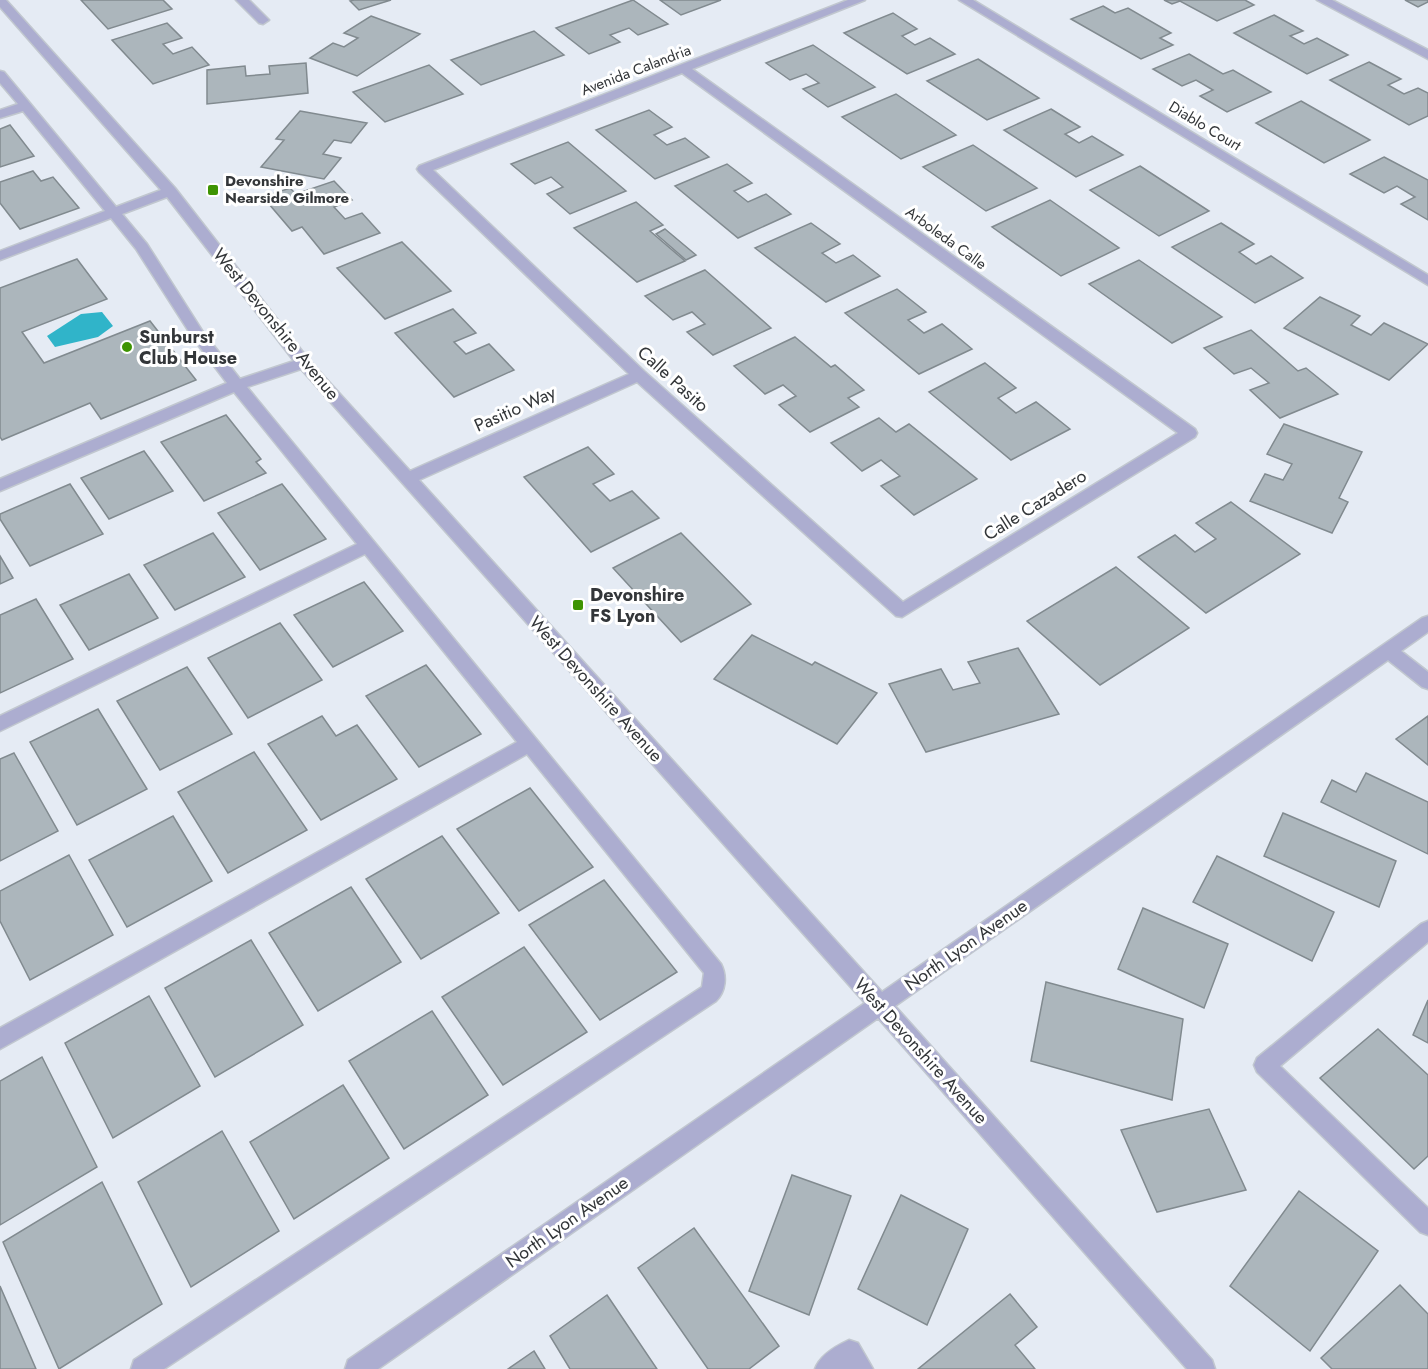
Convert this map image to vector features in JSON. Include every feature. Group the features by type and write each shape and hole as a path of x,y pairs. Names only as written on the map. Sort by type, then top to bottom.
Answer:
{"street":[{"name":"West Devonshire Avenue","path":"0,0 170,191 304,363 1203,1369"},
{"path":"242,0 263,20"},
{"name":"Avenida Calandria","path":"424,169 859,0"},
{"name":"Diablo Court","path":"965,0 1428,281"},
{"path":"1323,0 1428,55"},
{"name":"Arboleda Calle","path":"684,69 1189,433"},
{"path":"0,75 142,246 198,335 237,385 714,970 714,989 689,1008 143,1369"},
{"path":"0,114 26,106"},
{"name":"Calle Pasito","path":"424,169 639,375 902,611"},
{"path":"0,256 170,191"},
{"path":"0,485 237,385 304,363"},
{"name":"Pasitio Way","path":"407,479 639,375"},
{"name":"Calle Cazadero","path":"902,611 1189,433"},
{"path":"0,724 367,546"},
{"name":"North Lyon Avenue","path":"357,1369 1388,651 1425,630"},
{"path":"1388,651 1428,682"},
{"path":"0,1039 530,744"},
{"path":"1428,930 1265,1065 1428,1224"},
{"path":"827,1369 849,1352 861,1369"}],"water":[{"path":"102,312 113,326 98,337 55,347 47,336 81,314"}],"building":[{"path":"81,0 163,0 172,9 108,29"},
{"path":"391,0 359,10 350,1"},
{"path":"633,0 668,24 638,35 629,28 610,35 620,42 589,54 556,28"},
{"path":"660,0 721,0 681,15"},
{"path":"1164,0 1245,0 1254,5 1217,21 1180,1 1172,4"},
{"path":"1405,0 1428,0 1428,2 1418,7"},
{"path":"1103,6 1115,13 1128,8 1171,33 1160,38 1173,45 1141,59 1071,19"},
{"path":"893,13 917,29 902,36 915,45 930,38 955,54 907,74 844,33"},
{"path":"1274,15 1303,31 1290,36 1304,44 1317,38 1348,55 1307,74 1234,33"},
{"path":"371,16 420,34 357,76 310,58 333,43 344,47 358,38 344,33"},
{"path":"167,23 182,38 163,44 173,54 192,47 209,65 153,84 112,40"},
{"path":"534,31 564,55 481,85 451,60"},
{"path":"813,45 875,87 828,107 803,89 819,83 806,74 790,80 766,63"},
{"path":"1189,54 1223,74 1233,70 1271,92 1227,112 1200,96 1213,90 1196,80 1182,86 1153,69"},
{"path":"978,59 1039,98 987,120 927,81"},
{"path":"1369,62 1401,79 1388,85 1404,94 1418,88 1428,93 1428,116 1409,125 1330,80"},
{"path":"306,63 308,93 207,104 207,70 245,66 246,76 270,74 269,66"},
{"path":"429,65 463,94 385,122 353,92"},
{"path":"896,94 956,135 901,159 842,117"},
{"path":"1301,101 1370,140 1324,163 1256,123"},
{"path":"1051,109 1080,127 1065,134 1079,143 1092,136 1123,155 1076,177 1004,130"},
{"path":"649,110 672,127 654,135 667,145 685,138 709,157 655,179 596,130"},
{"path":"300,111 367,123 351,143 334,140 323,154 341,158 324,179 261,167 284,140 276,139"},
{"path":"10,125 34,156 0,167 0,129"},
{"path":"568,142 626,191 570,214 547,194 563,187 551,177 535,184 511,164"},
{"path":"973,145 1037,188 986,211 923,167"},
{"path":"1384,157 1428,180 1428,220 1401,204 1415,197 1397,186 1384,193 1350,174"},
{"path":"727,164 752,183 734,191 748,202 766,194 791,214 738,238 675,186"},
{"path":"1140,166 1209,211 1159,236 1090,190"},
{"path":"33,171 41,181 53,177 79,208 20,229 0,203 0,182"},
{"path":"334,181 352,200 334,207 345,219 362,213 380,233 324,254 302,227 292,231 263,197 290,188 296,194"},
{"path":"1050,200 1119,248 1061,276 992,227"},
{"path":"636,202 663,225 650,231 685,261 637,282 574,228"},
{"path":"811,223 840,244 822,253 836,263 853,255 880,276 826,302 755,248"},
{"path":"1221,223 1254,244 1239,252 1256,264 1271,256 1303,278 1255,303 1172,247"},
{"path":"665,229 696,255 686,260 656,234"},
{"path":"402,242 451,291 385,319 337,268"},
{"name":"Sunburst Club House","path":"77,259 107,299 22,332 44,363 150,321 196,380 101,419 90,403 2,440 0,437 0,288"},
{"path":"1139,260 1222,317 1172,343 1089,284"},
{"path":"705,270 771,328 713,355 687,332 705,324 692,312 673,320 645,296"},
{"path":"897,289 926,312 908,320 924,333 942,324 972,349 919,374 845,313"},
{"path":"1320,297 1360,316 1351,325 1371,335 1384,323 1428,344 1389,380 1284,328"},
{"path":"453,309 476,333 454,342 466,354 489,344 514,370 454,397 395,333"},
{"path":"1251,330 1298,371 1306,368 1338,394 1280,418 1250,390 1269,383 1251,368 1234,374 1204,348"},
{"path":"795,337 831,367 835,365 864,390 848,398 859,407 810,432 779,405 796,396 783,385 765,394 734,366"},
{"path":"985,363 1016,388 998,398 1016,413 1036,402 1070,429 1011,460 929,392"},
{"path":"226,415 261,459 256,462 266,473 204,501 161,442"},
{"path":"879,418 896,432 909,424 977,479 914,515 881,486 900,476 881,460 862,471 831,443"},
{"path":"1284,424 1362,452 1339,498 1348,502 1332,533 1250,501 1265,474 1283,480 1292,464 1267,454"},
{"path":"588,447 614,474 593,484 610,501 632,491 659,518 591,552 524,477"},
{"path":"144,451 173,491 109,519 81,478"},
{"path":"70,484 103,534 30,566 0,519 0,514"},
{"path":"282,484 326,539 260,570 218,513"},
{"path":"1231,502 1300,554 1206,613 1138,557 1175,535 1195,552 1216,539 1196,523"},
{"path":"213,533 245,577 175,610 144,565"},
{"path":"681,533 751,604 681,642 613,568"},
{"path":"0,556 13,578 0,584"},
{"path":"1116,567 1189,628 1100,685 1027,621"},
{"path":"129,574 158,618 89,650 60,605"},
{"path":"364,582 403,631 333,667 294,615"},
{"path":"36,599 73,659 0,693 0,615"},
{"path":"280,623 322,680 248,718 208,658"},
{"path":"752,635 812,665 815,662 877,693 837,744 714,679"},
{"path":"1018,648 1059,714 926,752 889,684 941,669 953,690 980,683 968,662"},
{"path":"426,665 481,734 419,767 366,696"},
{"path":"187,667 232,734 160,770 117,701"},
{"path":"98,709 147,789 77,825 30,742"},
{"path":"322,716 336,736 357,725 397,779 321,820 268,744"},
{"path":"1428,716 1428,765 1396,739"},
{"path":"254,752 307,830 228,873 178,792"},
{"path":"14,753 58,831 0,861 0,759"},
{"path":"1366,773 1428,802 1428,854 1321,802 1332,780 1356,792"},
{"path":"530,788 593,867 519,911 457,829"},
{"path":"1283,813 1396,861 1379,907 1264,856"},
{"path":"173,816 212,881 127,927 89,860"},
{"path":"442,836 499,913 421,959 366,879"},
{"path":"69,855 113,935 30,980 0,921 0,891"},
{"path":"1217,856 1334,912 1312,961 1193,902"},
{"path":"604,880 677,972 600,1020 529,925"},
{"path":"351,887 401,962 318,1011 269,933"},
{"path":"1143,908 1228,944 1204,1008 1118,969"},
{"path":"251,940 303,1025 215,1077 165,988"},
{"path":"524,947 587,1032 503,1085 442,997"},
{"path":"1046,982 1183,1019 1172,1100 1031,1061"},
{"path":"149,996 200,1086 113,1138 65,1043"},
{"path":"1428,1000 1428,1043 1413,1035"},
{"path":"432,1011 488,1095 404,1149 349,1061"},
{"path":"1378,1029 1428,1075 1428,1156 1414,1169 1320,1078"},
{"path":"42,1057 97,1167 0,1225 0,1081"},
{"path":"343,1085 389,1158 294,1219 250,1142"},
{"path":"1209,1109 1246,1190 1157,1212 1121,1130"},
{"path":"222,1131 279,1231 191,1287 138,1182"},
{"path":"792,1175 851,1196 809,1315 749,1291"},
{"path":"102,1182 162,1304 59,1369 3,1242"},
{"path":"1299,1191 1378,1251 1310,1351 1230,1286"},
{"path":"901,1195 968,1229 927,1325 858,1289"},
{"path":"694,1228 779,1346 749,1369 708,1369 638,1268"},
{"path":"1400,1285 1428,1314 1428,1369 1332,1369 1321,1358"},
{"path":"0,1286 36,1369 0,1369"},
{"path":"1010,1294 1037,1327 1015,1345 1035,1369 918,1369"},
{"path":"607,1295 657,1369 570,1369 550,1336"},
{"path":"534,1351 545,1369 508,1369"}],"place":[{"name":"Devonshire Nearside Gilmore","path":"213,190"},
{"name":"Sunburst Club House","path":"127,347"},
{"name":"Devonshire FS Lyon","path":"578,605"}]}
